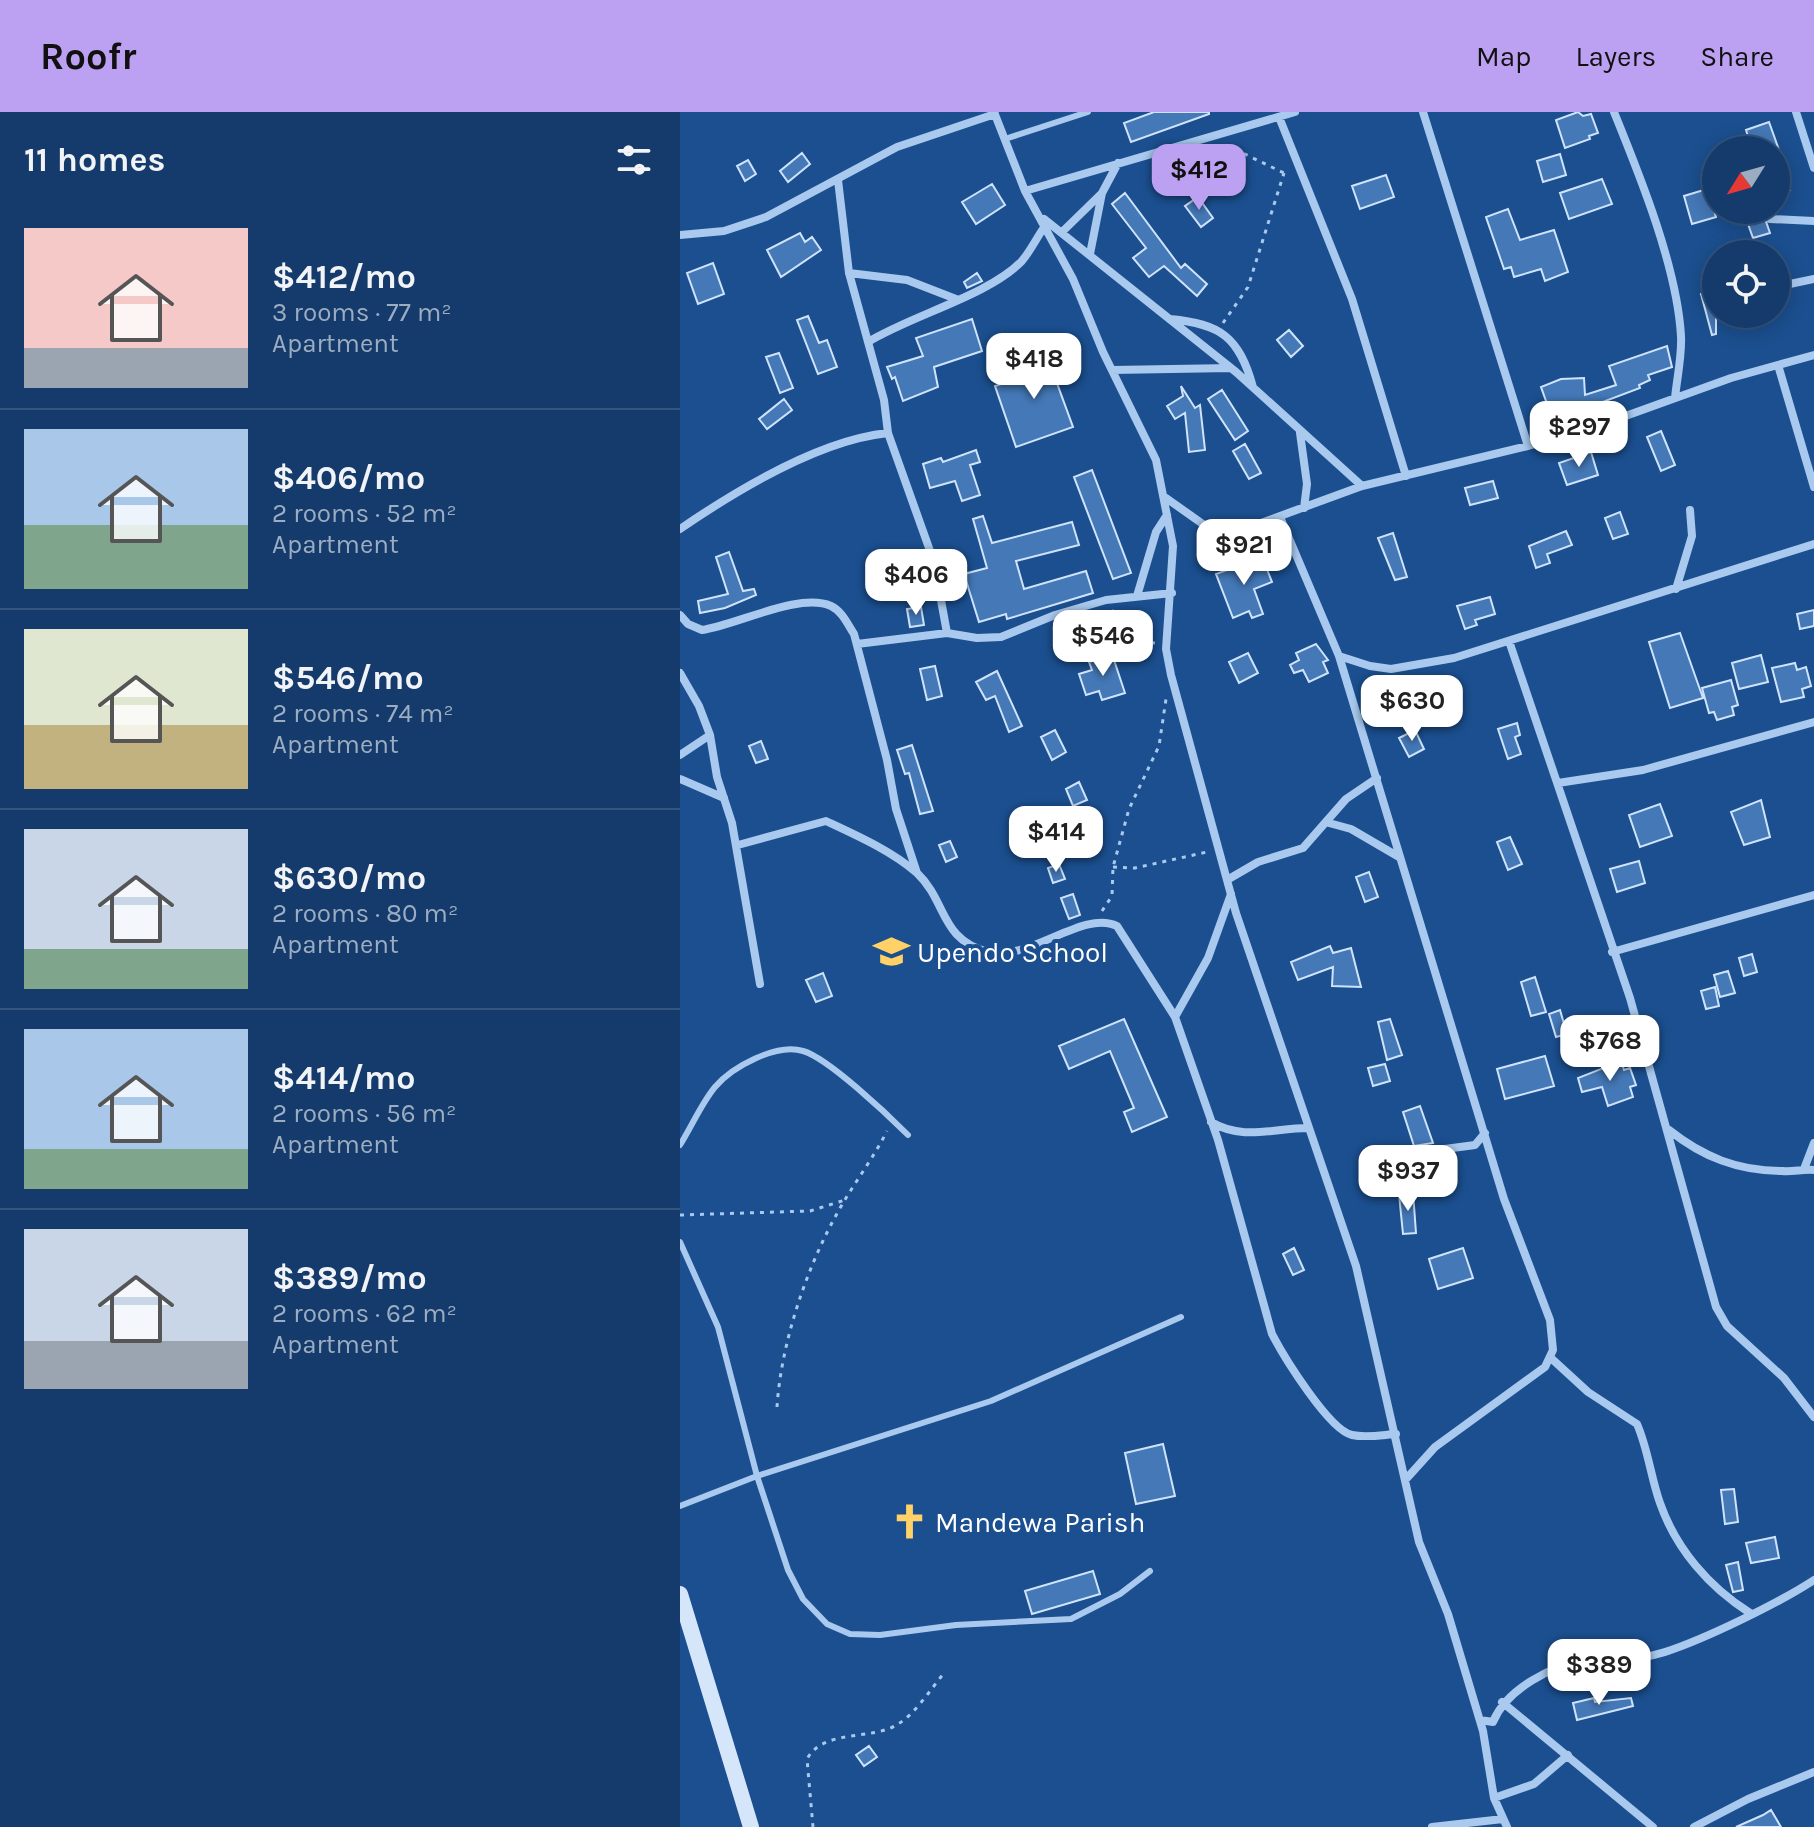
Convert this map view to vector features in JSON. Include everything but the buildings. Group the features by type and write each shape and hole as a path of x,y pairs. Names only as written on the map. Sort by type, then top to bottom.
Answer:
{"main road":[{"path":"680,1594 751,1827"}],"street":[{"path":"1025,191 1295,112"},
{"path":"1423,112 1470,251 1528,446"},
{"path":"1614,112 1648,197 1677,303 1681,338 1675,398"},
{"path":"1796,112 1814,168"},
{"path":"680,235 724,231 745,225 838,180 897,147 994,113 1025,191 1045,226 1156,460 1166,498 1173,546 1167,642 1174,682 1231,894 1356,1266 1407,1478 1419,1542 1448,1614 1480,1720 1494,1798 1505,1823 1432,1827"},
{"path":"1279,117 1352,299 1406,476"},
{"path":"1090,254 1102,193 1118,163"},
{"path":"838,180 849,273 884,400 888,433 934,562 947,633"},
{"path":"1062,232 1102,193"},
{"path":"1037,214 1231,368 1362,486"},
{"path":"1790,220 1814,221"},
{"path":"868,342 994,283 1022,261 1045,226"},
{"path":"849,273 907,280 956,299"},
{"path":"1790,284 1814,279"},
{"path":"1170,319 1217,329 1241,352 1253,387"},
{"path":"1166,498 1207,527 1239,531 1362,486 1528,446 1814,355"},
{"path":"1778,365 1814,487"},
{"path":"1112,370 1231,368"},
{"path":"1300,431 1307,484 1304,508"},
{"path":"680,529 747,487 823,452 865,436 888,433"},
{"path":"1676,589 1692,536 1690,510"},
{"path":"1137,596 1156,532 1167,514"},
{"path":"1280,517 1339,656 1504,1199 1550,1320 1552,1359 1588,1392 1637,1424 1661,1506 1691,1559 1723,1596 1750,1613"},
{"path":"1339,656 1370,666 1415,667 1509,641 1814,544"},
{"path":"857,644 947,633 977,638 1001,637 1078,608 1137,596 1172,593"},
{"path":"681,621 702,630 788,606 830,605 844,618 857,644 887,760 896,809 917,873 956,936 990,953 1011,952 1089,925 1112,924 1126,935 1175,1017 1211,1122 1272,1334 1286,1360 1338,1430 1352,1435 1396,1434"},
{"path":"1509,641 1669,1129 1711,1292 1722,1319 1784,1378 1812,1414"},
{"path":"680,673 699,706 710,735 738,845 760,984"},
{"path":"1558,783 1643,770 1814,722"},
{"path":"680,755 710,735"},
{"path":"1227,880 1258,862 1303,848 1329,823 1346,799 1377,778"},
{"path":"680,779 724,798"},
{"path":"738,845 826,821 883,850 917,873"},
{"path":"1329,823 1351,829 1399,857"},
{"path":"1175,1017 1208,958 1231,894"},
{"path":"1612,952 1814,895"},
{"path":"1211,1122 1223,1129 1254,1134 1308,1128"},
{"path":"1669,1129 1696,1151 1735,1166 1784,1172 1814,1170"},
{"path":"1407,1154 1475,1145 1485,1133"},
{"path":"1804,1169 1814,1143"},
{"path":"1407,1478 1435,1447 1539,1372 1552,1359"},
{"path":"1480,1720 1493,1722 1502,1702 1562,1667 1585,1661 1635,1660 1664,1653 1814,1580"},
{"path":"1502,1702 1653,1827"},
{"path":"1494,1798 1534,1784 1568,1755"},
{"path":"1694,1827 1748,1799 1814,1772"}],"lane":[{"path":"1005,139 1088,112"},
{"path":"680,1145 717,1084 733,1071 784,1050 811,1054 908,1135"},
{"path":"680,1242 718,1327 757,1476 788,1570 803,1599 827,1624 850,1634 1071,1619 1120,1594 1150,1571"},
{"path":"680,1506 757,1476 991,1401 1181,1317"}],"path":[{"path":"1211,137 1284,173 1303,179"},
{"path":"1217,329 1248,287 1284,173"},
{"path":"1098,637 1120,599"},
{"path":"1038,624 1074,636 1167,642"},
{"path":"1089,925 1112,896 1113,867 1129,809 1159,746 1164,704 1174,682"},
{"path":"1113,867 1135,868 1219,850"},
{"path":"777,1407 779,1373 805,1283 845,1200 864,1175 892,1120"},
{"path":"680,1215 810,1211 845,1200"},
{"path":"813,1827 807,1759 811,1751 852,1735 891,1729 902,1723 944,1673"}],"place":[{"name":"Upendo School","path":"891,952"},
{"name":"Mandewa Parish","path":"909,1522"}]}
